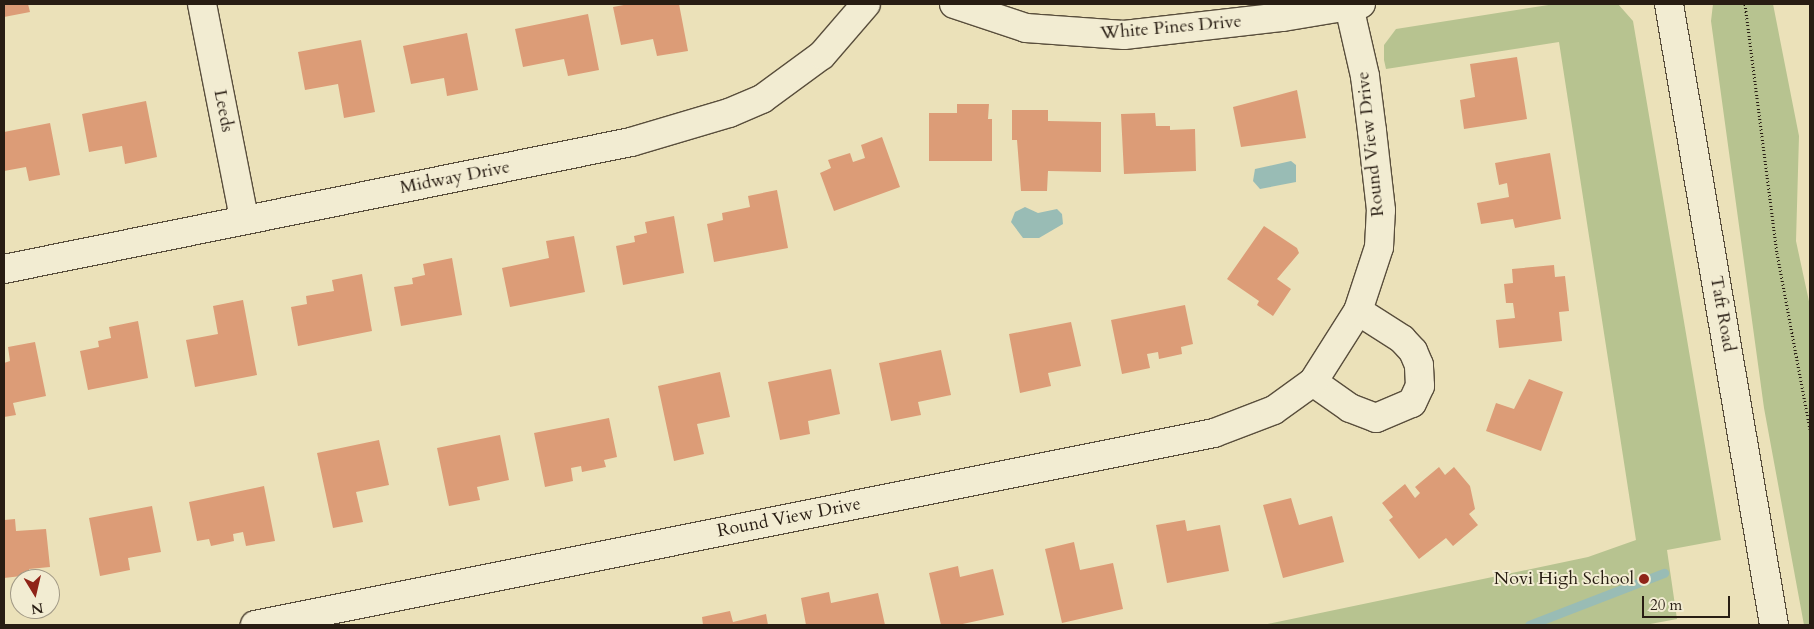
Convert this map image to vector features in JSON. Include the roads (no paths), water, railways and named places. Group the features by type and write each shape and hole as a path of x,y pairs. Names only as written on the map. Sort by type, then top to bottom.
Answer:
{"street":[{"name":"Leeds","path":"202,4 244,218"},
{"name":"Midway Drive","path":"4,269 244,218 631,142 730,113 762,99 822,55 866,4"},
{"name":"White Pines Drive","path":"954,4 1026,28 1087,35 1169,32 1355,5"},
{"name":"Taft Road","path":"1670,4 1774,625"},
{"name":"Round View Drive","path":"255,625 1214,433 1274,410 1313,382 1358,311 1379,247 1381,210 1355,5"},
{"path":"1313,382 1350,408 1376,418 1412,403 1420,386 1419,365 1413,351 1402,340 1358,311"}],"water":[{"path":"1291,161 1296,165 1296,182 1260,189 1253,181 1255,169"},
{"path":"1025,207 1038,213 1057,209 1062,214 1063,224 1039,238 1023,238 1011,222 1015,212"}],"waterway":[{"path":"1529,625 1664,573"}],"place":[{"name":"Novi High School","path":"1644,579"}]}
